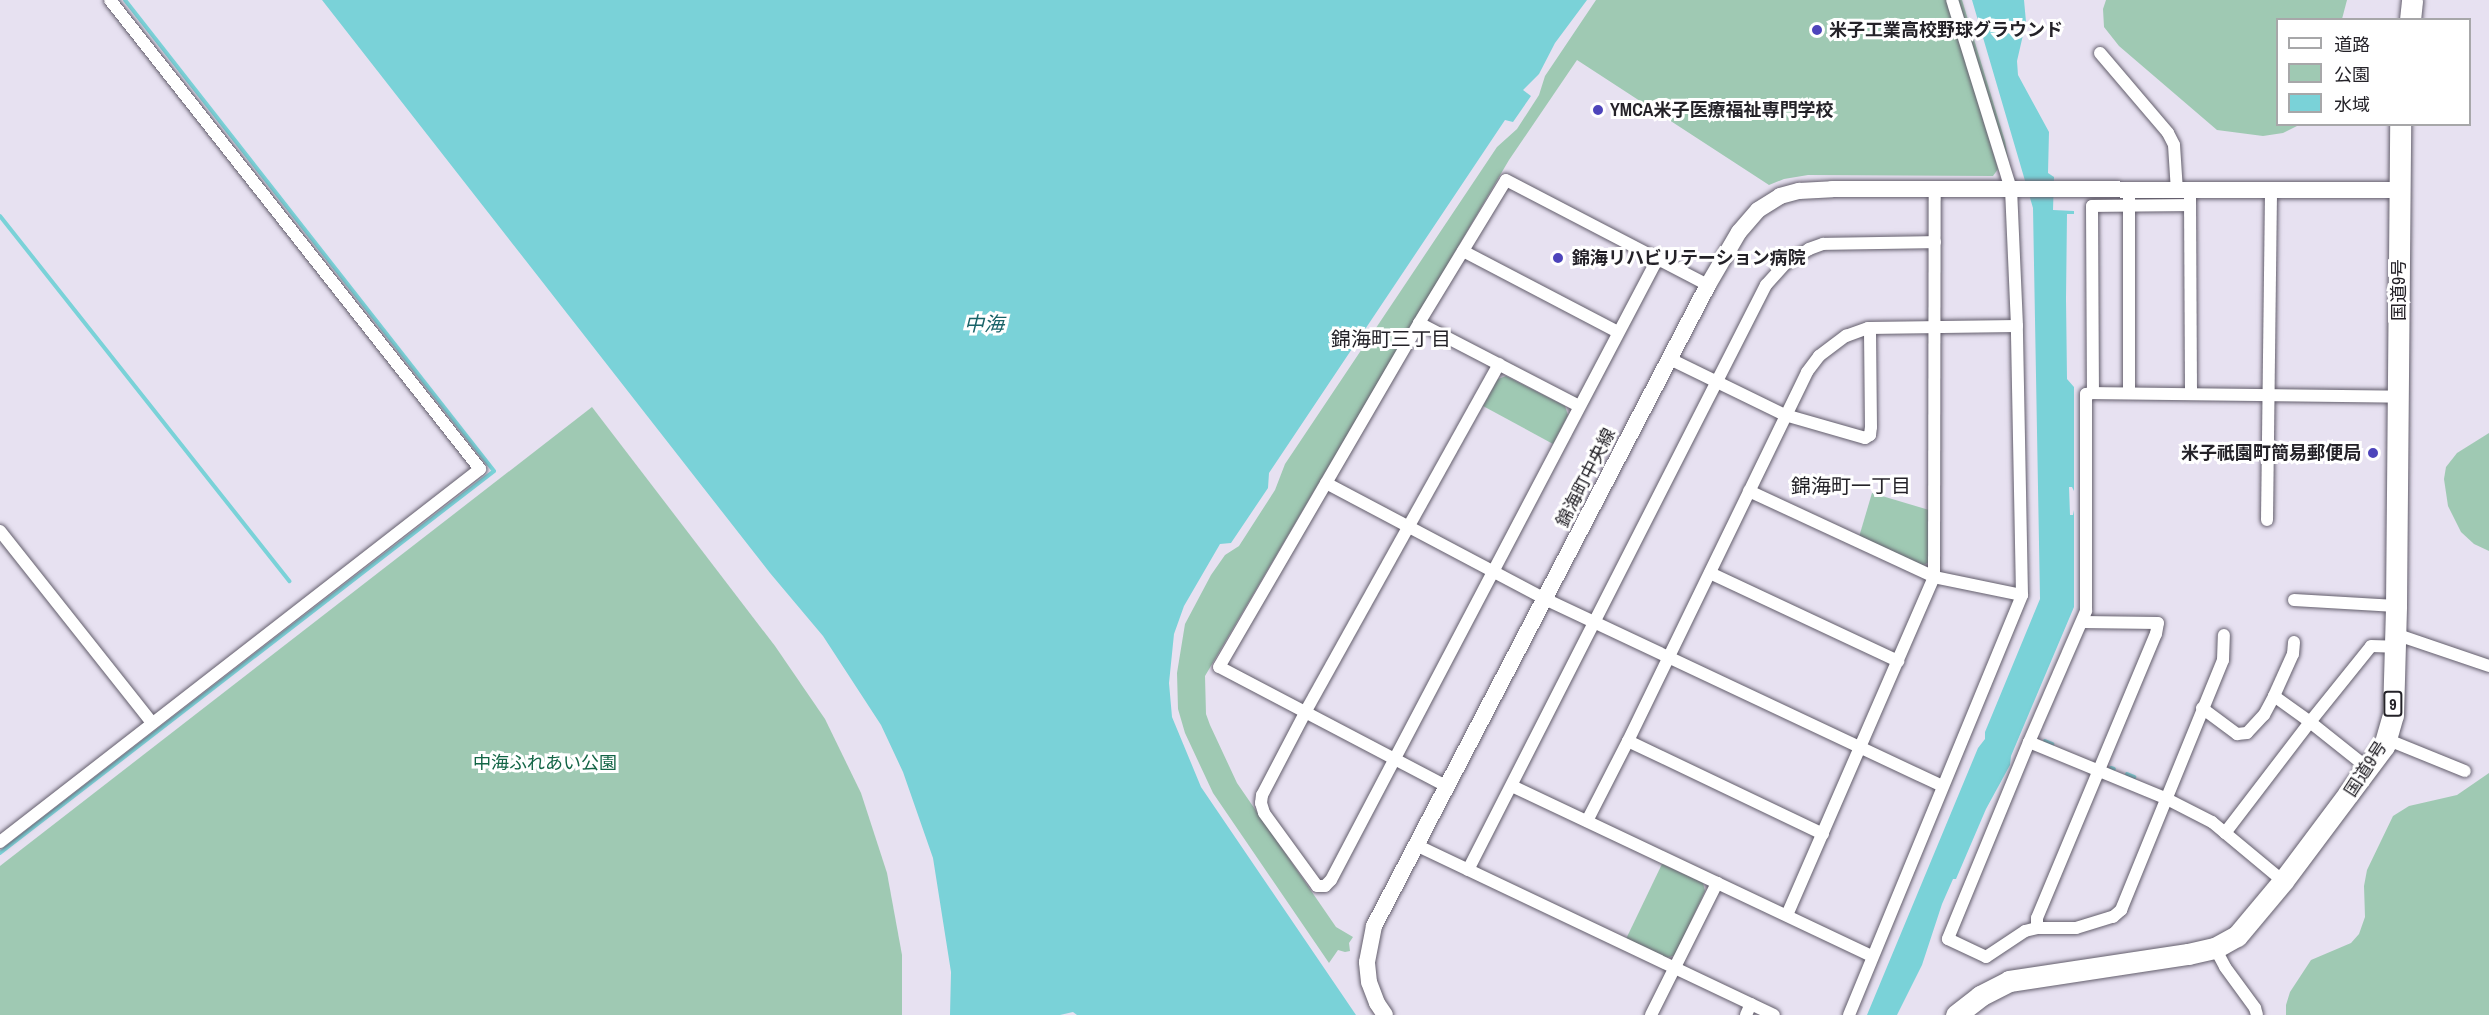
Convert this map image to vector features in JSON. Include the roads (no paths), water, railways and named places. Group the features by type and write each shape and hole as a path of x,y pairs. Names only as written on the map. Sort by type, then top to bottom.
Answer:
{"highway":[{"path":"2410,18 2412,0"},
{"name":"国道9号","path":"1964,1013 1980,996 2009,981 2215,948 2237,936 2283,881 2369,769 2386,739 2392,714 2396,606 2400,126"}],"street":[{"path":"0,842 480,469 110,0"},
{"path":"1849,1015 2022,595 2017,326 2018,188 1953,0"},
{"path":"2100,53 2168,133 2174,145 2186,196 2191,394"},
{"path":"1446,786 1219,667 1419,323 1506,180 1708,285"},
{"name":"錦海町中央線","path":"1385,1015 1370,982 1367,962 1374,926 1708,285 1748,221 1758,210 1780,196 1816,189 2056,188 2129,198 2399,190"},
{"path":"1787,915 1934,577 1935,189"},
{"path":"2267,520 2271,192"},
{"path":"2092,393 2092,206 2129,198 2129,393"},
{"path":"1468,870 1759,296 1776,273 1796,256 1830,244 1935,242"},
{"path":"1463,251 1618,333"},
{"path":"1499,364 1410,528 1306,711 1261,803 1264,813 1317,886 1325,886 1330,880 1658,258"},
{"path":"1419,323 1579,406"},
{"path":"1587,820 1628,741 1785,415 1807,372 1819,356 1846,336 1870,328 2017,326"},
{"path":"1670,359 1785,415 1860,437 1870,435 1870,328"},
{"path":"2224,635 2223,660 2121,910 2113,917 2076,928 2037,928 2025,931 1986,957 1948,939 2086,611 2086,394 2399,397"},
{"path":"1326,483 1545,599 1942,786"},
{"path":"1749,492 1934,577 2022,595"},
{"path":"0,531 152,723"},
{"path":"1710,573 1898,661"},
{"path":"2294,600 2396,606"},
{"path":"2037,928 2037,918 2156,634 2158,623 2082,622"},
{"path":"2225,833 2371,646 2395,641 2489,666"},
{"path":"2202,708 2241,735 2249,731 2264,715 2274,696 2293,654 2294,642"},
{"path":"2274,696 2369,769"},
{"path":"2386,739 2465,771"},
{"path":"1628,741 1823,834"},
{"path":"2029,742 2165,798 2212,822 2283,881"},
{"path":"1512,786 1872,957"},
{"path":"1416,845 1676,968 1749,1010 1774,1015"},
{"path":"1651,1015 1717,883"},
{"path":"2215,948 2224,967 2255,1008 2257,1015"}],"water":[{"name":"中海","path":"322,0 1587,0 1555,43 1539,74 1523,90 1531,96 1513,122 1505,120 1269,473 1268,488 1231,543 1220,544 1184,606 1174,634 1169,683 1172,717 1201,787 1356,1015 1077,1015 1073,1012 1060,1015 950,1015 951,972 933,858 903,772 881,725 823,636 770,573"},
{"path":"1972,0 2024,0 2026,22 2017,61 2018,75 2049,132 2048,173 2054,177 2053,210 2074,211 2074,214 2067,214 2066,299 2067,379 2074,387 2074,491 2072,487 2069,487 2070,515 2073,515 2074,510 2074,607 2011,756 2010,765 1986,809 1956,879 1953,879 1942,904 1922,965 1897,1015 1867,1015 1978,748 1985,739 1985,732 2040,599 2033,208"}],"waterway":[{"path":"0,853 494,471 125,0"},
{"path":"0,216 289,581"},
{"path":"2045,741 2052,744"},
{"path":"2127,774 2134,777"}],"place":[{"name":"米子工業高校野球グラウンド","path":"1817,30"},
{"name":"YMCA米子医療福祉専門学校","path":"1598,110"},
{"name":"錦海リハビリテーション病院","path":"1558,258"},
{"name":"米子祇園町簡易郵便局","path":"2373,453"}],"district":[{"name":"錦海町三丁目","path":"1391,338"},
{"name":"錦海町一丁目","path":"1851,485"}],"park label":[{"name":"中海ふれあい公園","path":"545,763"}]}
